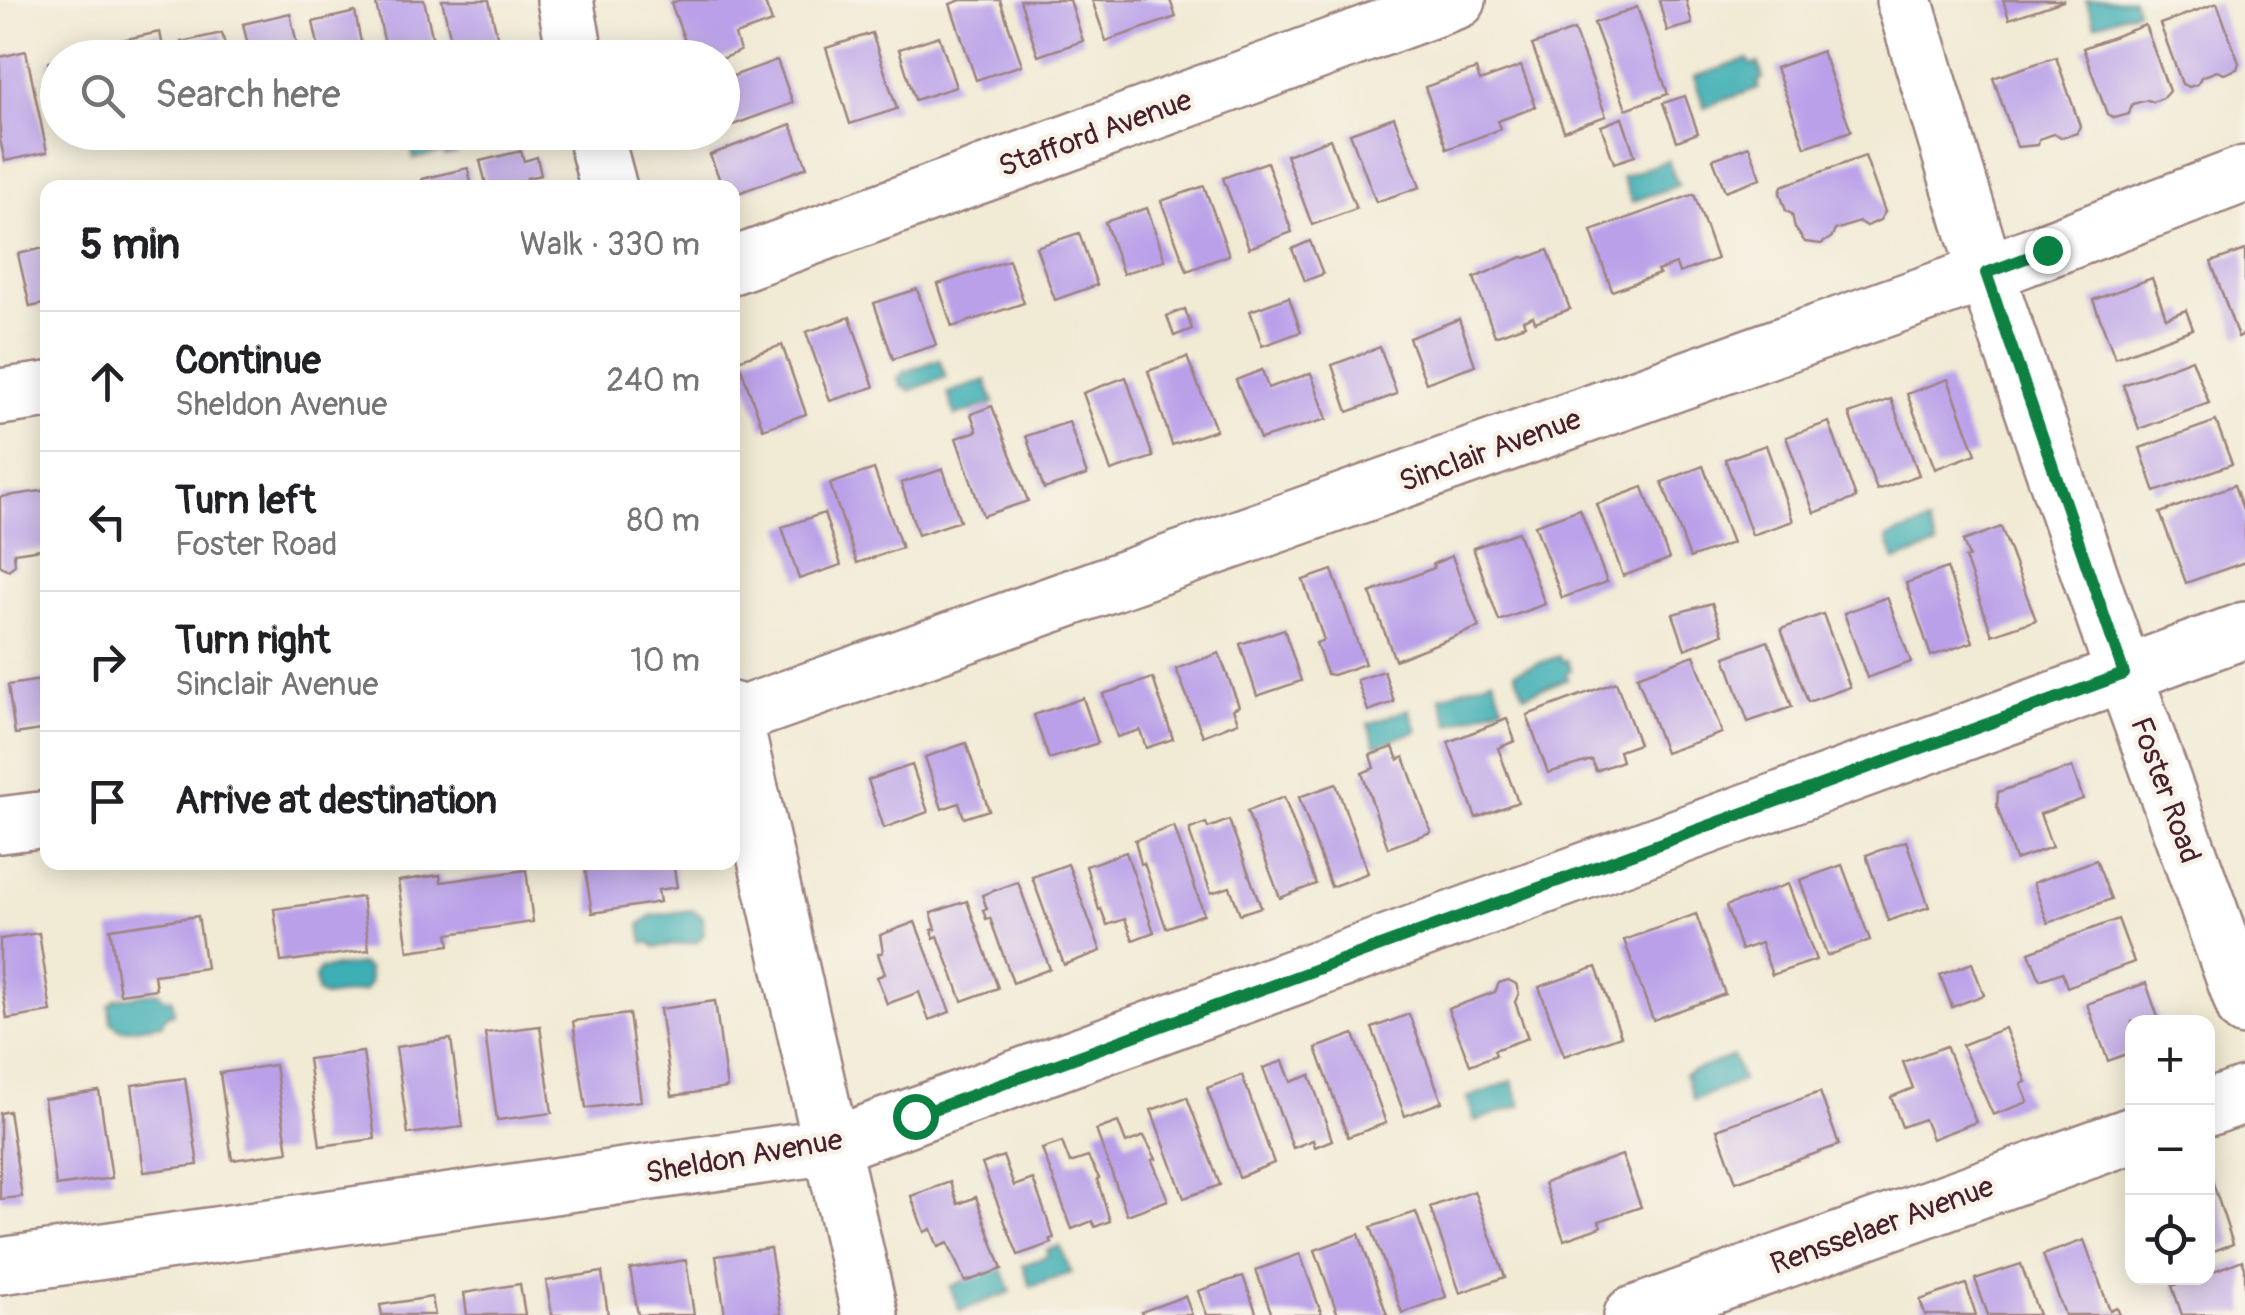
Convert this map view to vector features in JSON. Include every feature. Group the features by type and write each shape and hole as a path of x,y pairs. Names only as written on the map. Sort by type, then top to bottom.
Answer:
{"street":[{"path":"564,0 572,40"},
{"name":"Stafford Avenue","path":"740,263 1458,0"},
{"name":"Foster Road","path":"1904,0 1986,273 2124,674 2245,1008"},
{"path":"599,150 607,180"},
{"name":"Sinclair Avenue","path":"740,714 1986,273 2245,174"},
{"path":"0,398 40,391"},
{"name":"Sheldon Avenue","path":"0,1266 831,1146 2245,630"},
{"path":"740,747 870,1315"},
{"path":"0,826 40,819"},
{"path":"2215,1106 2245,1095"},
{"name":"Rensselaer Avenue","path":"1632,1315 2125,1138"}],"water":[{"path":"2086,0 2133,0 2137,10 2095,25"},
{"path":"1748,59 1751,65 1758,63 1763,78 1757,82 1759,88 1704,107 1694,77"},
{"path":"412,150 457,150 445,156 443,152 414,159"},
{"path":"1668,160 1678,185 1632,202 1622,177"},
{"path":"939,359 946,377 909,391 907,386 902,388 898,378 902,373"},
{"path":"986,380 994,403 955,416 948,393"},
{"path":"1928,523 1937,546 1895,561 1887,538"},
{"path":"1559,656 1562,661 1567,660 1571,670 1566,673 1568,679 1524,695 1515,672"},
{"path":"1493,678 1503,705 1450,725 1440,697"},
{"path":"1409,709 1417,731 1376,746 1368,724"},
{"path":"692,910 702,915 704,934 697,942 655,947 643,943 640,924 651,916"},
{"path":"361,964 368,969 370,983 364,991 324,997 317,992 315,977 320,969"},
{"path":"157,992 165,999 172,998 174,1014 166,1015 162,1024 121,1030 111,1022 109,1006 116,999"},
{"path":"1733,1056 1742,1081 1694,1100 1685,1074"},
{"path":"1512,1081 1521,1105 1475,1121 1467,1098"},
{"path":"1060,1246 1071,1273 1031,1287 1023,1265 1048,1256 1047,1250"},
{"path":"1001,1267 1011,1292 960,1311 950,1287"}],"building":[{"path":"424,0 433,40 384,40 376,4"},
{"path":"442,0 489,0 498,40 451,40"},
{"path":"764,0 772,22 735,35 737,40 684,40 671,3"},
{"path":"961,0 1000,0 1022,65 976,80 950,4"},
{"path":"1020,0 1070,0 1083,41 1038,56"},
{"path":"1092,0 1170,0 1176,17 1106,41"},
{"path":"1659,0 1686,0 1692,24 1667,31"},
{"path":"2003,0 2063,0 2063,1 2009,19"},
{"path":"2217,3 2239,63 2237,69 2201,77 2198,84 2189,87 2182,84 2160,24"},
{"path":"1637,7 1668,94 1626,109 1594,23"},
{"path":"355,12 360,40 317,40 313,22"},
{"path":"290,13 296,40 247,40 243,24"},
{"path":"2145,25 2169,91 2153,102 2132,104 2129,114 2115,118 2107,114 2083,48"},
{"path":"1574,30 1606,116 1564,131 1532,45"},
{"path":"160,32 162,40 122,40"},
{"path":"222,33 224,40 190,40"},
{"path":"872,33 897,109 850,124 826,48"},
{"path":"939,36 956,87 915,100 899,49"},
{"path":"26,51 40,118 40,150 47,152 5,161 0,140 0,57"},
{"path":"1822,51 1851,131 1805,147 1776,68"},
{"path":"2056,57 2080,126 2077,133 2062,138 2054,134 2039,139 2038,145 2017,147 1993,78"},
{"path":"777,60 793,103 740,122 740,73"},
{"path":"1521,66 1536,107 1498,121 1501,129 1447,149 1425,87 1476,69 1480,81"},
{"path":"1685,96 1698,133 1677,141 1663,103"},
{"path":"1394,117 1420,187 1376,202 1350,133"},
{"path":"1622,118 1635,156 1614,163 1601,126"},
{"path":"791,124 807,167 740,192 740,180 720,180 710,155 740,150 740,144"},
{"path":"1330,139 1356,209 1312,225 1286,155"},
{"path":"1749,146 1761,178 1725,191 1713,159"},
{"path":"521,151 524,161 537,157 541,175 528,180 485,180 480,161"},
{"path":"1865,156 1885,212 1880,220 1867,226 1859,222 1835,230 1821,244 1805,242 1795,228 1792,214 1786,211 1780,193 1782,186"},
{"path":"1267,162 1292,232 1249,248 1223,178"},
{"path":"468,168 470,180 422,180"},
{"path":"1204,186 1229,255 1187,271 1161,201"},
{"path":"1694,194 1717,259 1679,273 1676,264 1612,291 1591,231"},
{"path":"1147,208 1165,260 1123,274 1105,222"},
{"path":"1079,233 1097,285 1055,300 1036,247"},
{"path":"1310,241 1323,274 1305,281 1292,249"},
{"path":"40,249 40,305 30,307 18,254"},
{"path":"1548,250 1570,309 1535,322 1533,316 1523,320 1525,325 1495,336 1474,278"},
{"path":"2245,250 2245,334 2238,337 2211,262"},
{"path":"1009,260 1024,303 952,327 938,284"},
{"path":"2152,278 2166,318 2186,310 2193,329 2115,358 2093,300"},
{"path":"917,289 936,345 893,359 874,303"},
{"path":"1289,297 1301,332 1262,346 1250,311"},
{"path":"1185,309 1192,329 1174,336 1167,316"},
{"path":"850,317 874,387 830,401 806,332"},
{"path":"1459,319 1475,365 1426,383 1409,338"},
{"path":"782,345 806,414 763,429 740,359"},
{"path":"1380,347 1397,394 1348,412 1332,365"},
{"path":"1187,357 1216,430 1172,445 1148,371"},
{"path":"2192,359 2209,403 2139,429 2123,385"},
{"path":"1262,370 1268,388 1311,373 1327,419 1260,439 1236,380"},
{"path":"1126,377 1153,457 1111,471 1083,393"},
{"path":"1948,379 1976,454 1935,469 1907,394"},
{"path":"1891,399 1919,475 1877,490 1849,414"},
{"path":"992,406 1028,501 983,516 956,438 977,431 971,414"},
{"path":"2216,421 2232,464 2155,492 2140,448"},
{"path":"1069,422 1087,475 1044,489 1026,436"},
{"path":"1829,422 1856,498 1814,513 1786,437"},
{"path":"1766,445 1793,521 1752,535 1725,459"},
{"path":"1703,466 1732,543 1690,558 1662,482"},
{"path":"874,469 902,548 857,563 830,484"},
{"path":"943,469 960,521 918,535 901,483"},
{"path":"2234,485 2245,515 2245,562 2186,583 2160,513"},
{"path":"1643,487 1669,559 1623,576 1597,504"},
{"path":"40,491 40,549 14,553 15,565 8,570 0,565 0,497"},
{"path":"1580,509 1607,582 1562,598 1535,525"},
{"path":"824,513 841,565 799,579 782,527"},
{"path":"2001,527 2036,620 1992,635 1965,558 1969,557 1963,541"},
{"path":"1518,532 1545,604 1499,621 1473,548"},
{"path":"1452,556 1479,627 1395,660 1370,593 1434,568 1433,564"},
{"path":"1947,568 1973,642 1931,656 1906,583"},
{"path":"1332,570 1365,664 1333,675 1327,674 1316,643 1324,640 1303,580"},
{"path":"1887,597 1911,662 1867,678 1844,613"},
{"path":"1712,603 1723,634 1685,649 1673,614"},
{"path":"1823,614 1850,687 1808,702 1781,629"},
{"path":"1284,629 1301,681 1257,696 1240,644"},
{"path":"1768,641 1792,707 1748,722 1725,657"},
{"path":"1219,653 1239,706 1233,709 1238,722 1203,736 1176,669"},
{"path":"1694,655 1722,733 1665,753 1637,676"},
{"path":"1384,671 1394,702 1368,711 1357,680"},
{"path":"1153,678 1173,739 1146,748 1140,730 1117,737 1103,694"},
{"path":"40,680 40,730 15,734 8,685"},
{"path":"1616,682 1639,744 1619,751 1622,761 1596,771 1592,760 1548,773 1527,715"},
{"path":"1083,698 1098,743 1049,759 1034,715"},
{"path":"1507,719 1515,741 1498,748 1518,802 1476,818 1448,742"},
{"path":"966,743 989,810 964,818 959,803 942,809 925,757"},
{"path":"1393,747 1398,760 1404,757 1431,832 1388,848 1362,773 1374,768 1370,755"},
{"path":"912,765 928,812 884,828 868,780"},
{"path":"2072,767 2083,799 2040,814 2052,847 2015,860 1997,806 1998,792"},
{"path":"1336,784 1368,873 1331,887 1299,797"},
{"path":"1284,797 1316,884 1280,898 1247,811"},
{"path":"1229,820 1261,907 1240,914 1230,887 1211,893 1190,834 1190,829 1206,823 1208,828"},
{"path":"1174,826 1204,914 1166,928 1135,840"},
{"path":"1906,841 1929,907 1888,921 1866,855"},
{"path":"1126,852 1154,932 1133,940 1125,919 1107,925 1086,866"},
{"path":"2096,860 2111,899 2048,923 2033,883"},
{"path":"1068,864 1101,951 1064,965 1032,877"},
{"path":"1842,865 1870,940 1827,956 1800,880"},
{"path":"526,870 533,922 448,934 450,945 408,951 398,881 440,875 441,882"},
{"path":"585,870 674,870 677,887 658,890 660,902 592,913"},
{"path":"1018,882 1050,969 1013,983 990,918 986,919 982,895"},
{"path":"1788,884 1816,960 1772,975 1761,943 1741,950 1726,906"},
{"path":"362,897 369,950 281,962 274,909"},
{"path":"967,901 998,988 962,1001 938,936 934,938 932,930 936,929 931,913"},
{"path":"1696,914 1725,994 1653,1020 1624,940"},
{"path":"198,916 206,968 154,975 156,989 120,994 110,929"},
{"path":"2118,919 2134,962 2067,987 2062,972 2040,980 2029,952"},
{"path":"915,922 950,1012 929,1020 919,992 887,1004 877,977 885,974 878,954 883,952 880,935"},
{"path":"39,933 51,1012 7,1019 0,939"},
{"path":"1972,963 1984,995 1952,1007 1940,975"},
{"path":"1596,967 1621,1036 1564,1056 1539,987"},
{"path":"1508,980 1516,984 1519,993 1515,1002 1528,1038 1494,1050 1496,1055 1470,1065 1448,1009 1495,992 1499,983"},
{"path":"2146,983 2157,1015 2125,1015 2125,1055 2108,1061 2087,1004"},
{"path":"715,1001 727,1088 672,1096 660,1009"},
{"path":"629,1014 641,1101 586,1108 573,1021"},
{"path":"1409,1014 1442,1102 1405,1116 1372,1028"},
{"path":"540,1026 552,1113 497,1120 485,1033"},
{"path":"2005,1028 2026,1082 2021,1084 2028,1102 1993,1115 1962,1045"},
{"path":"1354,1034 1386,1123 1348,1137 1316,1048"},
{"path":"451,1039 463,1127 408,1134 396,1047"},
{"path":"1946,1046 1976,1122 1932,1139 1924,1119 1902,1127 1891,1097 1913,1088 1903,1062"},
{"path":"363,1052 375,1139 320,1146 308,1059"},
{"path":"1283,1061 1291,1082 1310,1075 1332,1140 1315,1147 1313,1140 1293,1148 1263,1068"},
{"path":"275,1065 288,1152 232,1160 220,1073"},
{"path":"1242,1075 1274,1163 1239,1177 1207,1088"},
{"path":"185,1078 198,1165 144,1172 132,1085"},
{"path":"99,1091 112,1178 56,1186 44,1099"},
{"path":"1820,1092 1839,1145 1736,1182 1717,1129"},
{"path":"1187,1097 1220,1185 1184,1198 1151,1110"},
{"path":"9,1111 22,1197 0,1199 0,1113"},
{"path":"1118,1122 1126,1143 1144,1136 1156,1159 1152,1160 1168,1200 1127,1215 1096,1130"},
{"path":"1062,1142 1070,1163 1088,1157 1099,1178 1110,1221 1095,1227 1092,1221 1072,1229 1042,1149"},
{"path":"1622,1155 1641,1207 1599,1221 1601,1227 1564,1240 1544,1183"},
{"path":"1003,1156 1014,1186 1033,1179 1054,1238 1050,1239 1052,1243 1018,1255 982,1164"},
{"path":"950,1182 958,1204 976,1197 1002,1269 965,1282 948,1243 938,1247 931,1229 924,1232 911,1196"},
{"path":"2215,1189 2233,1244 2215,1250"},
{"path":"1474,1191 1505,1277 1460,1293 1430,1207"},
{"path":"1416,1212 1446,1297 1402,1313 1371,1227"},
{"path":"1359,1234 1387,1315 1338,1315 1315,1250"},
{"path":"2084,1240 2110,1311 2117,1308 2120,1315 2065,1315 2043,1255"},
{"path":"770,1248 781,1315 725,1315 716,1256"},
{"path":"1300,1254 1322,1315 1272,1315 1256,1270"},
{"path":"686,1260 694,1315 638,1315 630,1269"},
{"path":"2242,1260 2245,1313 2182,1315 2172,1286 2215,1285 2215,1270"},
{"path":"2021,1264 2039,1315 1988,1315 1975,1279"},
{"path":"602,1272 608,1315 552,1315 546,1281"},
{"path":"1243,1276 1257,1315 1207,1315 1198,1291"},
{"path":"520,1284 525,1315 467,1315 464,1293"},
{"path":"1966,1284 1976,1315 1925,1315 1920,1300"},
{"path":"1185,1296 1192,1315 1142,1315 1141,1312"},
{"path":"432,1297 435,1315 382,1315 380,1305"}],"route":[{"path":"915,1116 2124,674 1986,273 2047,250"}]}
